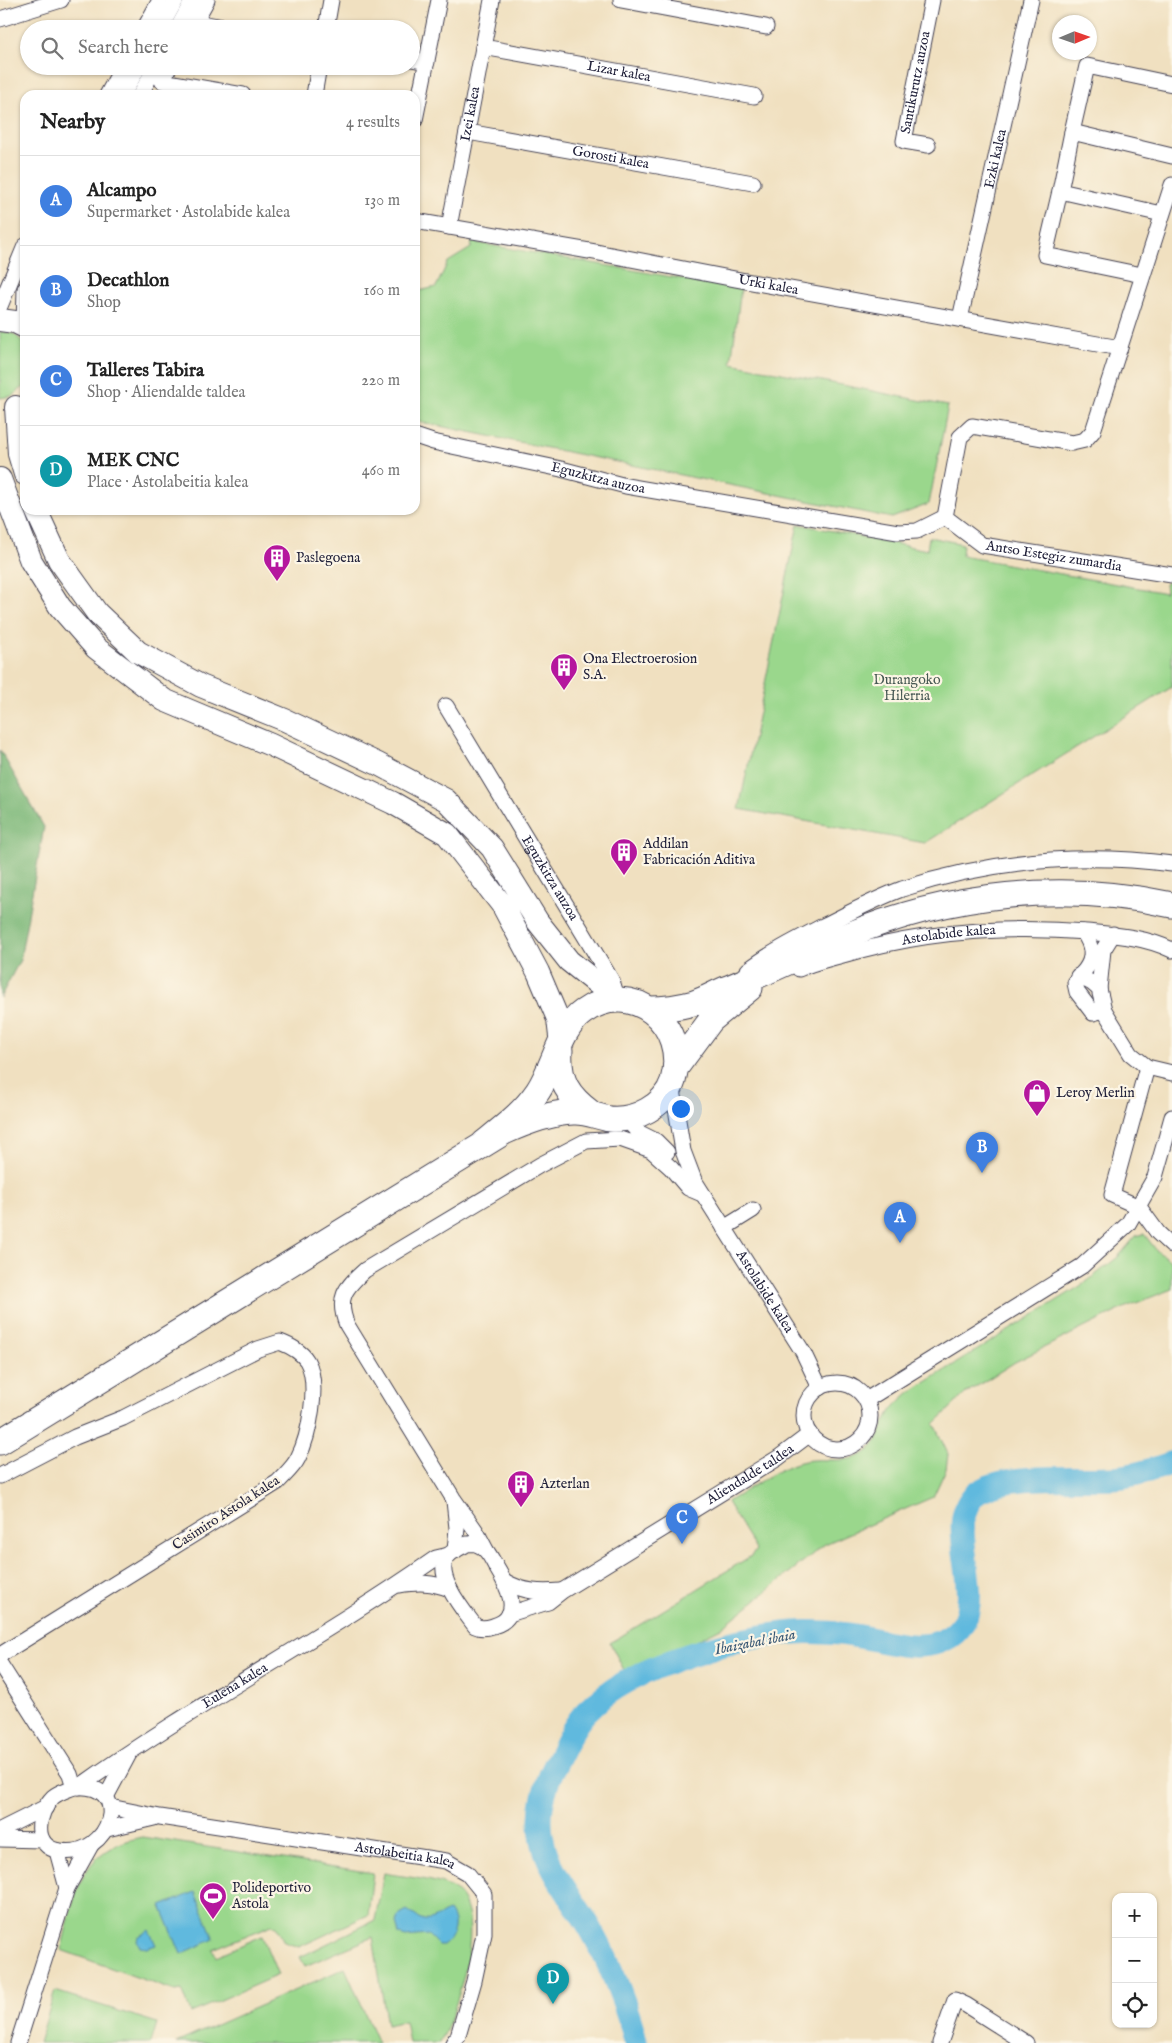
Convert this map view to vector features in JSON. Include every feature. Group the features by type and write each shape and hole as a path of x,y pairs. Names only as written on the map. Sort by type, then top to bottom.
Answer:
{"main road":[{"path":"0,320 20,324"},
{"path":"14,407 20,457"},
{"path":"0,480 31,561 60,607 96,648 164,700 271,745 393,803 447,834 503,906 538,972 558,1020 561,1045 559,1065 564,1084 575,1101 591,1113"},
{"path":"38,515 59,560 97,613 138,652 201,686 285,720 378,764 446,800 492,848 538,922 569,961 618,1000"},
{"path":"649,1009 665,1008 730,995 774,970 846,936 905,914 980,897 1057,892 1117,895 1172,905"},
{"path":"0,1442 504,1132 547,1116 573,1112 626,1119 645,1112 661,1100 674,1075 710,1020 730,995"},
{"path":"484,1143 523,1110 538,1090 551,1068 568,1027 582,1013 599,1004 618,1000 634,1003 649,1009 662,1020 671,1034 676,1049 674,1075"}],"street":[{"path":"0,19 61,0"},
{"path":"149,20 160,0"},
{"path":"165,20 176,0"},
{"path":"182,20 193,0"},
{"path":"196,20 207,0"},
{"path":"328,20 331,0"},
{"path":"420,96 438,0"},
{"name":"Izei kalea","path":"449,227 492,0"},
{"path":"621,0 766,27"},
{"name":"Santikurutz auzoa","path":"928,145 904,141 932,0"},
{"name":"Ezki kalea","path":"960,319 1031,0"},
{"name":"Lizar kalea","path":"483,47 754,96"},
{"path":"420,61 427,62"},
{"path":"1142,275 1045,255 1087,66 1172,84"},
{"path":"110,90 118,75"},
{"path":"126,90 134,75"},
{"path":"143,90 151,75"},
{"path":"165,75 162,81 214,90"},
{"path":"315,90 318,75"},
{"name":"Gorosti kalea","path":"468,132 753,183"},
{"path":"1072,132 1172,156"},
{"path":"945,517 960,436 972,426 1072,443 1085,440 1093,431 1172,185"},
{"path":"1060,191 1162,214"},
{"name":"Urki kalea","path":"420,222 1120,348"},
{"path":"0,306 20,258"},
{"name":"Eguzkitza auzoa","path":"420,438 626,486 898,532 917,530 945,517"},
{"name":"Antso Estegiz zumardia","path":"945,517 982,545 1172,575"},
{"name":"Eguzkitza auzoa","path":"446,706 608,974 618,1000"},
{"path":"730,995 756,964 855,910 901,890 969,870 1016,862 1080,857 1141,860 1172,864"},
{"name":"Astolabide kalea","path":"730,995 801,968 861,949 931,935 990,930 1084,932 1113,934 1155,942 1172,950"},
{"path":"1084,932 1091,943 1092,950 1090,960 1084,972 1078,976 1075,984 1077,992 1093,1013 1104,1010"},
{"path":"1113,934 1103,950 1099,989 1104,1010 1131,1054 1147,1067 1172,1073"},
{"path":"1078,976 1099,989"},
{"path":"1147,1067 1112,1194 1139,1206 1158,1233 1172,1246"},
{"name":"Astolabide kalea","path":"674,1075 683,1151 694,1180 803,1352 820,1388"},
{"path":"866,1400 1082,1266 1128,1224 1155,1177 1172,1118"},
{"path":"626,1119 638,1132 656,1141 694,1180"},
{"name":"Aliendalde taldea","path":"453,1498 457,1521 452,1553 444,1564 444,1572 450,1589 477,1628 496,1625 504,1621 508,1614 511,1600 506,1582 347,1326 342,1298 348,1286 365,1270 540,1165 586,1141 620,1139 651,1150 671,1168 688,1188 702,1194"},
{"path":"724,1228 753,1210"},
{"name":"Casimiro Astola kalea","path":"0,1476 75,1437 123,1418 258,1349 272,1344 280,1342 293,1347 307,1360 313,1375 314,1397 303,1444 292,1468 278,1482 0,1655"},
{"path":"840,1383 859,1391 866,1400 870,1422 866,1432 854,1444 838,1449 827,1447 817,1442 810,1434 804,1414 812,1395 820,1388 829,1384 840,1383"},
{"name":"Aliendalde taldea","path":"508,1614 548,1602 562,1591 778,1458 810,1434"},
{"path":"395,1585 436,1558 452,1553 466,1544 478,1545 486,1550"},
{"path":"395,1585 421,1582 437,1584 450,1589"},
{"name":"Aliendalde taldea","path":"506,1582 530,1592 562,1591"},
{"name":"Eulena kalea","path":"71,1789 340,1622 395,1585"},
{"path":"0,1664 61,1760 62,1776 71,1789"},
{"path":"46,1807 40,1817 38,1827 42,1840 50,1848 57,1851 79,1851 91,1844 107,1829 110,1818 108,1802 131,1750"},
{"path":"0,1830 46,1807 71,1789 91,1787 99,1791 108,1802"},
{"name":"Astolabeitia kalea","path":"108,1802 160,1817 446,1861 468,1872 484,1894 484,1934 458,2036 453,2043"},
{"name":"Astolabeitia kalea","path":"107,1829 160,1817"},
{"path":"0,1839 42,1840"},
{"path":"18,2043 67,1888 91,1844"},
{"path":"57,1851 67,1888"},
{"path":"940,2043 955,2000 1026,2043"}],"green space":[{"path":"472,242 741,289 731,363 948,406 929,504 892,518 420,422 420,291 436,287 448,262 471,248"},
{"path":"0,331 14,334 20,339 20,390 12,396 0,398"},
{"name":"Durangoko Hilerria","path":"798,524 927,550 929,537 963,544 962,556 1166,593 1165,584 1172,579 1172,687 925,843 739,809"},
{"path":"0,750 44,827 20,960 0,998"},
{"path":"1144,1234 1157,1251 1172,1262 1172,1289 1126,1307 1015,1362 966,1393 934,1424 948,1454 946,1469 933,1497 825,1544 721,1628 627,1676 610,1643 751,1556 756,1550 727,1502 775,1473 795,1464 813,1460 850,1459 865,1453 876,1442 891,1410 910,1392 1085,1283 1118,1257 1136,1236"},
{"name":"Polideportivo Astola","path":"143,1837 373,1873 368,1915 299,1947 284,1942 276,1926 272,1925 213,1949 216,1956 262,1936 278,1975 191,2013 182,1990 175,1991 61,1950 76,1893 83,1877 92,1864 104,1852 121,1843"},
{"path":"384,1873 440,1883 455,1890 465,1903 469,1921 466,1965 454,2010 440,2043 409,2043 405,2021 387,2025 373,1937 305,1966 300,1957 375,1920"},
{"path":"345,1968 378,2043 176,2043"},
{"path":"55,1991 157,2023 151,2043 39,2043"}],"water":[{"path":"195,1892 214,1939 181,1954 161,1906"},
{"path":"407,1910 425,1920 432,1919 449,1911 454,1920 453,1933 443,1945 438,1945 428,1935 406,1937 399,1935 396,1922 400,1914"},
{"path":"149,1930 156,1945 147,1948 140,1947 137,1941 138,1937"}],"waterway":[{"name":"Ibaizabal ibaia","path":"636,2043 624,2002 606,1960 587,1923 557,1876 542,1838 541,1809 548,1781 570,1736 587,1711 607,1694 631,1679 659,1666 721,1645 752,1638 813,1632 851,1635 895,1644 917,1646 939,1642 958,1630 967,1613 969,1593 963,1527 966,1508 977,1493 990,1486 1025,1479 1119,1477 1153,1470 1172,1463"}],"place":[{"name":"Paslegoena","path":"277,582"},
{"name":"Ona Electroerosion S.A.","path":"564,691"},
{"name":"Addilan Fabricación Aditiva","path":"624,876"},
{"name":"Leroy Merlin","path":"1037,1117"},
{"name":"Decathlon","path":"982,1173"},
{"name":"Alcampo","path":"900,1243"},
{"name":"Azterlan","path":"521,1508"},
{"name":"Talleres Tabira","path":"682,1544"},
{"name":"Polideportivo Astola","path":"213,1920"},
{"name":"MEK CNC","path":"553,2004"}]}
